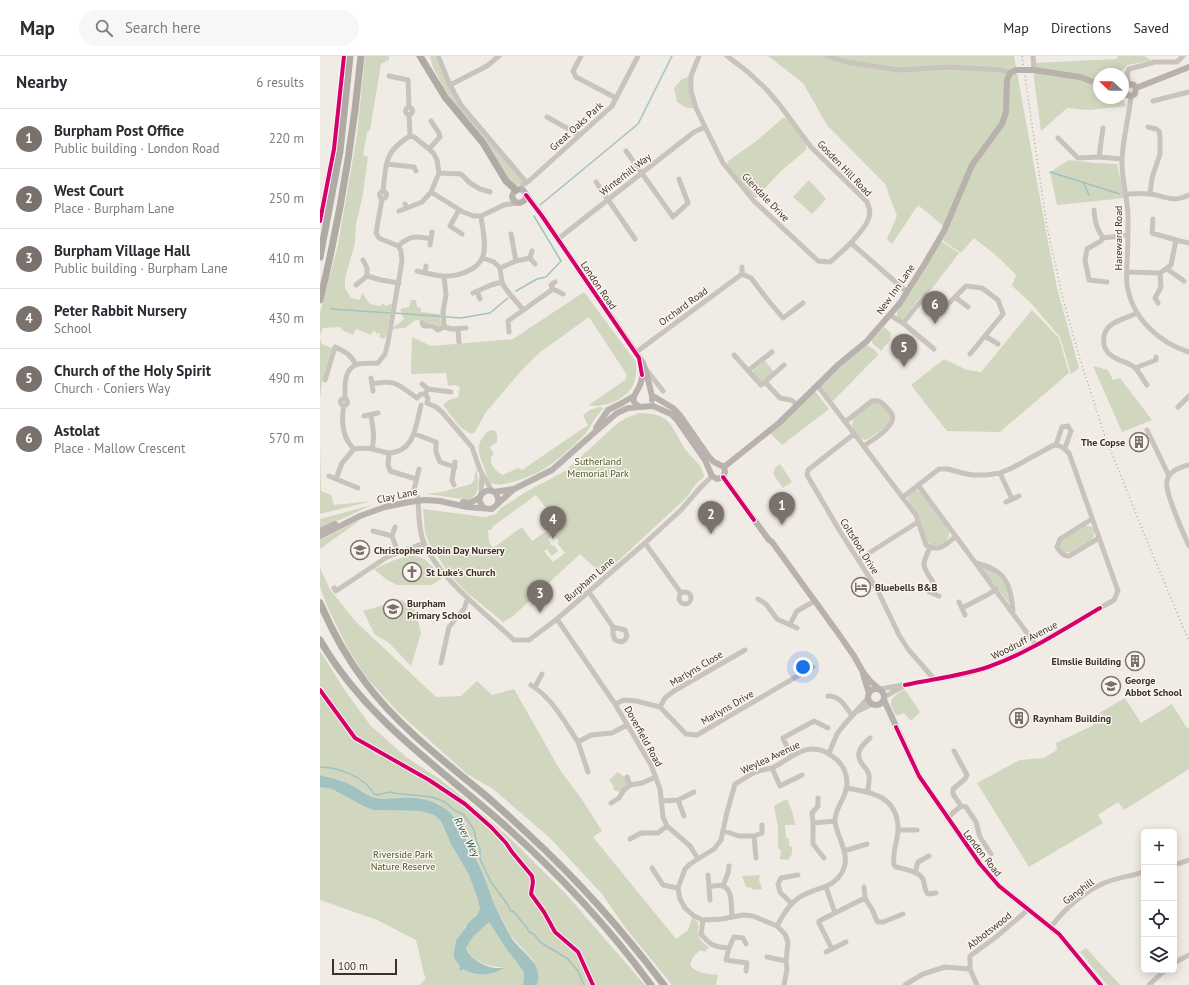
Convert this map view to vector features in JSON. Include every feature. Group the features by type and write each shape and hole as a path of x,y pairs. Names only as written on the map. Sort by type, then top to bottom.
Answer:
{"highway":[{"path":"320,257 340,151 350,56"},
{"path":"320,300 333,248 342,202 355,109 360,56"},
{"path":"420,56 445,97 483,143 506,181 522,192"},
{"path":"320,246 328,221"},
{"path":"320,603 344,651 365,683 379,700 419,740 502,810 539,844 571,876 631,943 664,985"},
{"path":"320,640 336,667 375,714 404,741 503,824 536,855 604,926 651,985"}],"main road":[{"path":"1136,88 1189,67"},
{"path":"1010,73 1016,70 1034,70 1080,77 1093,82"},
{"name":"New Inn Lane","path":"724,467 779,423 839,364 867,341 890,315 907,292 944,231 972,165 1002,124 1006,112 1007,80 1010,73"},
{"path":"1129,84 1132,84 1136,88"},
{"path":"1131,96 1135,94 1136,88"},
{"path":"520,203 526,198 522,192 513,193 513,200 520,203 536,207"},
{"name":"London Road","path":"522,192 536,207 639,358 645,368 651,394"},
{"name":"London Road","path":"634,396 638,390 642,375 639,358"},
{"path":"634,396 636,404 641,407 649,406 669,412 677,420 705,460 711,474 717,479 723,477 725,472 724,467 709,457 679,414 673,408 644,388 638,390"},
{"path":"649,406 652,402 651,394"},
{"name":"Clay Lane","path":"595,432 608,410 634,396"},
{"name":"Clay Lane","path":"320,536 360,516 376,510 418,499 440,501 467,507 492,508 514,489 552,470 618,413 628,408 641,407"},
{"path":"711,474 712,468 718,464"},
{"name":"London Road","path":"723,477 769,540 769,543 782,561 797,577 815,601 854,656 863,672 884,693 884,699 892,716 892,720 919,776 947,818 990,877 1004,890 1052,927 1101,985"},
{"name":"Clay Lane","path":"320,531 374,507 396,501 443,498 466,503 484,491 514,489"},
{"path":"493,491 497,495 498,502"},
{"path":"480,495 480,503 483,507"},
{"name":"London Road","path":"863,672 863,677 872,700 892,720"},
{"path":"879,689 872,689 872,700 884,699"}],"street":[{"path":"438,56 460,106 527,182"},
{"path":"450,85 487,66 499,56"},
{"path":"581,56 573,71 576,77 616,98"},
{"name":"Great Oaks Park","path":"522,192 527,182 612,106 638,56"},
{"name":"Glendale Drive","path":"699,56 691,76 691,91 696,108 724,163 741,186 754,201 818,261 830,262 851,243"},
{"name":"Gosden Hill Road","path":"727,56 748,72 767,90 811,147 866,201 870,209 870,217 851,243"},
{"path":"828,56 846,62 899,70 950,67 1001,70 1010,73"},
{"path":"1033,56 1034,70"},
{"path":"1129,69 1155,62 1177,62 1183,56"},
{"path":"389,76 408,80 409,107 413,111 409,115 410,136"},
{"path":"1153,101 1189,92"},
{"name":"Hareward Road","path":"1131,96 1122,159 1126,194 1128,235 1126,284 1137,313 1151,330 1163,340 1175,347 1189,352"},
{"path":"547,117 579,135"},
{"path":"429,149 440,137 440,133 431,121"},
{"name":"Winterhill Way","path":"558,239 694,132 705,127"},
{"path":"1148,127 1159,131 1160,154 1152,178 1150,194"},
{"path":"1100,158 1103,128"},
{"path":"399,210 406,206 422,202 431,192 439,173 437,160 429,149 414,137 410,136"},
{"path":"354,449 345,435 342,424 344,405 348,403 345,399 346,377 349,370 356,365 378,362 385,354 402,261 401,252 398,246 379,238 376,233 382,199 385,199 387,196 384,192 387,164 391,151 410,136"},
{"path":"1058,138 1078,158 1122,159"},
{"path":"626,151 673,216 688,203 679,180"},
{"path":"387,164 414,167 416,171"},
{"path":"439,173 461,174 470,183 480,189 490,192"},
{"path":"596,182 635,238"},
{"path":"431,192 469,215 481,216 504,205 520,203"},
{"path":"1126,194 1150,194 1167,199 1180,199 1189,195"},
{"path":"504,205 512,197"},
{"path":"459,210 450,226 462,234"},
{"path":"1094,210 1095,221 1103,238"},
{"path":"417,271 444,276 472,270 484,254 484,235 481,216"},
{"path":"1153,219 1152,233 1189,243"},
{"path":"430,245 432,232"},
{"path":"511,234 516,261"},
{"path":"1107,282 1089,280 1085,260 1087,249 1101,241 1103,238 1128,235"},
{"path":"398,246 412,236 431,239"},
{"path":"1127,272 1160,273 1167,269 1171,265 1176,240"},
{"path":"851,243 907,292"},
{"path":"530,258 532,251"},
{"path":"482,258 494,262 500,268 502,282 506,290 512,295 523,310"},
{"path":"500,268 516,261 530,258"},
{"path":"530,258 535,264"},
{"path":"363,260 367,268 368,276"},
{"path":"425,272 426,266"},
{"path":"742,267 742,274 751,278 766,300 784,318 803,303"},
{"path":"1167,269 1184,281"},
{"path":"1158,303 1154,297 1161,287 1160,273"},
{"name":"Orchard Road","path":"635,352 742,274"},
{"path":"368,276 399,283"},
{"path":"356,285 368,276"},
{"path":"444,276 446,295 443,312 444,325"},
{"path":"480,299 475,292 502,282"},
{"path":"553,289 551,285 555,282"},
{"path":"903,323 926,295 942,309 966,286 982,288 998,300 1003,314 970,354"},
{"path":"509,332 508,322 553,289"},
{"path":"553,289 563,294"},
{"path":"955,298 968,307"},
{"path":"1137,313 1113,324 1106,331 1103,341 1104,349 1111,356 1135,368 1146,385"},
{"path":"890,315 903,323 934,349"},
{"path":"422,323 424,326 433,326 438,330 444,325"},
{"path":"444,325 452,329 466,328"},
{"path":"458,329 459,342"},
{"path":"985,336 998,344"},
{"path":"325,380 335,347 352,356 356,365"},
{"path":"749,370 772,352"},
{"path":"734,354 761,386 784,365"},
{"path":"1135,368 1156,360 1156,357"},
{"name":"London Road","path":"645,368 663,391"},
{"path":"371,378 373,391"},
{"path":"372,384 385,382 394,383 417,398 417,402 421,405"},
{"path":"765,382 780,398 792,400 798,405"},
{"path":"422,384 427,392 427,403"},
{"path":"817,386 916,515 924,541 930,547 936,549 947,544 955,536"},
{"path":"417,398 420,394 427,392 451,392"},
{"path":"1178,407 1189,396"},
{"path":"845,422 872,401 876,400 882,402 892,414 893,420 891,426 864,446"},
{"path":"421,405 427,403 436,407 472,447 482,473 493,491"},
{"path":"336,479 342,462 354,449 372,449 389,453 405,448 411,442 414,434 421,405"},
{"path":"364,416 371,416 378,413"},
{"path":"371,416 374,431 372,449"},
{"path":"1056,445 1062,427 1068,426 1071,431 1064,448"},
{"path":"1147,430 1169,476"},
{"path":"414,434 436,442 436,452 440,462 446,465 455,464 452,480 454,485"},
{"name":"Coltsfoot Drive","path":"854,434 808,470 807,475 878,591 899,635 908,649 934,679"},
{"path":"903,497 939,469 943,468 973,475 1000,473 1024,462 1048,447 1056,445 1064,448 1069,453 1092,519 1098,538 1069,556 1065,556 1060,553 1057,547 1060,539 1092,519"},
{"path":"389,453 388,465 390,471 416,479"},
{"path":"1189,465 1174,471 1169,476 1166,485 1177,518 1189,546"},
{"path":"414,490 419,469"},
{"path":"480,495 482,473"},
{"path":"1000,473 1012,499"},
{"name":"Burpham Lane","path":"418,499 424,543 440,567 468,598 514,640 529,640 557,619 645,543 681,510 711,474"},
{"path":"329,476 358,488"},
{"path":"918,485 1036,645"},
{"path":"1006,502 1019,496"},
{"path":"858,560 918,522"},
{"path":"394,527 392,536 398,552"},
{"path":"373,531 392,536"},
{"name":"Woodruff Avenue","path":"879,689 967,674 989,667 1036,645 1114,600 1118,591 1098,538"},
{"path":"334,588 336,591 387,557 424,543"},
{"path":"645,543 681,593"},
{"path":"930,547 924,561 924,566 935,585 934,594"},
{"path":"976,563 996,570 1002,575 1012,594 1013,612"},
{"path":"962,608 996,589"},
{"path":"589,592 613,627"},
{"path":"441,663 449,627 464,609 468,598"},
{"path":"758,599 766,604 777,619 797,628"},
{"path":"790,624 797,611 815,601"},
{"path":"958,602 965,615"},
{"path":"557,619 615,704 624,700 644,702 660,707"},
{"name":"Marlyns Close","path":"660,707 665,698 674,691 745,650"},
{"name":"Marlyns Drive","path":"660,707 686,734 697,735 812,667"},
{"path":"542,674 533,686 549,699 578,742 588,772"},
{"name":"Woodruff Avenue","path":"884,699 904,685"},
{"path":"828,696 835,696 854,714"},
{"path":"777,926 792,904 800,897 834,883 842,873 846,858 835,821 846,788 846,775 837,760 829,753 837,734 854,714 872,700"},
{"name":"Doverfield Road","path":"615,704 651,765 656,777 663,817 667,826"},
{"path":"791,756 783,738 814,721 828,728"},
{"path":"578,742 591,735 612,733 627,725"},
{"path":"868,791 870,778 869,774 858,758 862,744 870,738"},
{"name":"Weylea Avenue","path":"678,888 685,869 714,849 721,840 735,784 756,772 772,768 791,756 809,748 829,753"},
{"path":"954,751 967,776 953,789 953,794 961,806 966,807 976,822 980,837 991,854"},
{"path":"772,768 780,786 802,775"},
{"path":"626,777 630,785"},
{"path":"611,803 619,798 624,790 630,785 642,783 656,777"},
{"path":"846,788 868,791 879,795 887,801 893,809 897,820 898,830 894,865 919,875 923,879 926,892 928,894 936,893"},
{"path":"661,801 678,800 694,792"},
{"path":"818,798 818,806 812,813 813,844 824,858"},
{"path":"678,800 684,816"},
{"path":"947,818 961,806"},
{"path":"813,823 835,821"},
{"path":"724,831 739,836 754,836 762,833 762,825"},
{"path":"630,839 641,833 658,833 667,826 690,846 698,859"},
{"path":"898,830 917,830"},
{"path":"754,836 756,858"},
{"path":"844,851 867,844"},
{"path":"915,873 918,862 928,856"},
{"path":"1177,864 1189,860"},
{"path":"723,886 729,866"},
{"path":"652,868 662,885 678,888 680,899 685,908 694,916 703,920 722,919 743,915 753,916 777,926 785,934 788,942 786,961 787,969 784,985"},
{"name":"Ganghill","path":"1052,927 1071,905 1090,890 1106,882 1141,873"},
{"path":"708,875 710,900"},
{"path":"792,904 780,892 778,884 781,878 798,875"},
{"path":"709,887 723,886 729,892 732,916"},
{"path":"826,887 835,913"},
{"path":"864,887 865,898 878,922 883,922 903,914"},
{"path":"832,949 819,923 821,919 865,898"},
{"name":"Abbotswood","path":"970,969 970,956 1029,910"},
{"path":"703,920 701,934 708,943 717,947 729,948"},
{"path":"746,944 743,938 733,937 726,960 747,963 746,971"},
{"path":"826,952 846,942"},
{"path":"1177,961 1189,955"},
{"path":"767,957 786,961"},
{"path":"905,985 923,974 945,967 970,969 977,985"},
{"path":"1149,985 1162,973"}],"green space":[{"path":"365,56 389,56 389,60 381,64 370,130 367,133 363,155 368,157 362,199 356,224 355,243 345,278 345,288 351,298 360,300 362,293 370,304 381,306 382,303 386,306 392,303 386,337 383,339 379,337 380,333 377,333 376,336 376,332 373,331 371,335 356,329 353,335 344,331 340,327 323,328 320,335 320,313 338,245 357,135"},
{"path":"430,56 435,56 457,103 523,182 522,184 516,186 512,184 443,87 432,65"},
{"path":"768,56 1014,56 1057,288 1079,368 1071,374 1060,337 1031,303 1012,286 1016,275 998,257 974,238 961,253 942,240 947,229 918,205 892,244 887,239 897,216 885,184 827,125 803,83"},
{"path":"1118,56 1144,56 1151,60 1128,65 1125,68 1093,68 1093,104 1125,104 1126,106 1089,110 1067,108 1041,131 1032,63 1117,59"},
{"path":"691,76 696,108 687,108 677,102 674,88 682,79"},
{"path":"783,118 787,118 806,144 806,150 781,171 756,198 752,197 727,165 728,161 755,142"},
{"path":"1069,160 1117,164 1125,198 1057,205 1050,172"},
{"path":"809,180 826,199 812,214 793,197"},
{"path":"941,241 959,253 927,295 921,296 903,319 900,319 897,312"},
{"path":"584,292 636,362 634,384 622,398 608,404 593,406 589,405 625,380 627,375 589,317 539,353 521,371 486,412 475,432 471,434 460,427 443,405 449,400 458,397 460,387 455,385 448,386 446,373 411,374 412,337 431,346 513,339"},
{"path":"411,300 416,300 417,307 421,308 421,312 440,314 441,325 438,328 436,324 432,322 429,325 418,320 414,321 405,328 391,329 404,319 400,309 409,307"},
{"path":"1032,310 1059,338 1069,373 1000,432 947,431 911,385 944,359 967,370 981,372"},
{"path":"884,327 891,333 890,340 881,351 872,343 872,340"},
{"path":"320,339 322,344 332,348 322,381 320,400"},
{"path":"867,345 875,350 878,355 832,402 820,388 820,385"},
{"path":"765,361 774,372 761,382 753,374 753,371"},
{"path":"1093,366 1108,370 1113,380 1120,378 1152,420 1122,432"},
{"path":"815,391 829,409 782,445 770,433"},
{"path":"880,402 891,416 888,425 868,439 865,440 860,438 852,427 853,418 872,403"},
{"path":"599,407 604,408 596,417 586,433 577,443 549,466 533,475 510,483 496,484 489,481 479,451 480,442 488,431 494,430 497,434 497,442 490,447 494,454 491,457 491,463 498,472 503,475 518,468 522,470 588,425 583,415 590,410"},
{"name":"Sutherland Memorial Park","path":"639,413 650,414 664,419 673,428 685,449 702,469 704,477 696,484 687,497 603,575 580,554 512,617 503,622 464,590 450,575 429,543 425,532 423,509 485,517 496,514 501,508 524,493 565,471 618,423","holes":["536,495 550,513 550,529 532,541 522,527 493,548 489,542 488,530 491,530 492,527","554,534 559,541 557,543 565,553 553,562 544,551 547,549 552,556 558,551 554,545 552,546 548,539"]},
{"path":"320,445 321,491 331,495 334,505 372,501 320,514"},
{"path":"780,464 792,482 783,488 773,474 775,468"},
{"path":"476,469 479,483 478,490 469,500 427,494 442,492 471,484 474,480"},
{"path":"916,490 920,491 949,531 949,536 944,545 936,546 927,542 917,513 908,499 908,496"},
{"path":"372,505 320,529 320,519"},
{"path":"360,520 359,521 320,549 320,540"},
{"path":"1085,526 1090,526 1094,529 1094,536 1092,539 1070,552 1064,552 1060,548 1061,540"},
{"path":"413,555 424,559 444,577 432,585 397,585 387,580 374,569 397,559"},
{"path":"980,566 991,569 1007,585 1010,604"},
{"path":"320,568 331,591 356,622 436,697 461,696 477,681 492,695 514,689 560,770 581,798 602,831 593,837 676,939 688,930 692,918 698,922 698,933 700,939 709,947 705,952 700,950 693,957 690,965 695,970 706,974 718,975 716,985 672,985 624,926 602,894 550,838 493,789 467,774 399,713 366,677 347,647 328,608 320,587"},
{"path":"402,600 415,611 421,633 411,666 388,642 375,635 363,611"},
{"path":"320,651 346,692 371,726 406,757 441,780 509,837 565,893 645,985 537,985 538,980 533,960 511,936 494,905 485,878 463,835 461,828 453,815 438,803 397,798 389,800 375,798 341,780 320,775"},
{"path":"904,690 920,712 911,721 904,713 896,716 891,705 891,700 898,693"},
{"path":"1125,698 1141,723 1172,704 1187,728 1189,727 1189,769 1124,810 1118,802 1098,815 1103,823 1029,867 977,783 1020,760 1044,758 1057,750 1056,743 1094,725 1092,717"},
{"path":"618,772 625,778 627,783 620,792 614,790 613,785 609,780"},
{"name":"Riverside Park Nature Reserve","path":"320,787 332,789 373,810 420,811 434,815 441,821 451,844 469,875 480,909 477,915 465,926 464,930 456,940 454,952 455,961 460,967 459,970 463,969 474,974 488,974 503,967 487,965 476,960 468,953 466,948 473,937 489,922 505,947 524,972 523,985 420,985 426,978 416,940 377,920 320,900"},
{"path":"787,799 795,825 785,825 786,838 789,838 789,846 792,847 792,854 788,860 780,859 781,850 778,848 778,827 774,806"},
{"path":"760,875 759,880 762,889 753,890 752,888 746,887 742,876"},
{"path":"1086,948 1120,985 1107,985 1080,952"}],"water":[{"path":"320,775 346,782 369,796 376,798 421,799 431,801 447,810 459,825 483,873 500,917 511,937 534,964 538,977 537,985 523,985 524,972 505,947 489,922 473,937 466,948 470,955 482,963 494,968 504,968 489,974 478,974 468,972 463,969 460,971 459,970 460,967 454,958 456,940 467,924 477,915 480,909 469,875 451,844 441,821 434,815 420,811 373,810 365,807 332,789 320,787"}],"waterway":[{"path":"540,205 638,124 672,56"},
{"path":"1050,172 1120,194"},
{"path":"1084,184 1089,195"},
{"path":"516,291 537,279 546,277 561,261 534,216"},
{"path":"395,313 461,318 490,313 508,298"},
{"path":"331,309 391,313"},
{"name":"River Wey","path":"320,767 327,767 350,774 358,778 370,788 374,794 377,795 390,792 432,797 445,802 454,810 464,815 474,830 480,849 480,859 491,882 510,910 514,912 529,932 534,934 540,942 568,959 578,971 584,985"}],"railway":[{"path":"1022,56 1047,227 1063,299 1079,356 1105,436 1189,641"}],"cycle path":[{"path":"320,221 334,149 344,56"},
{"path":"526,195 639,358 642,375"},
{"path":"723,477 754,520"},
{"path":"905,685 967,673 988,667 1017,655 1046,640 1100,608"},
{"path":"320,690 355,738 429,780 465,804 491,827 506,843 532,876 533,882 531,894 544,912 555,932 578,952 593,985"},
{"path":"896,727 919,776 980,864 999,886 1059,934 1101,985"}],"place":[{"name":"Astolat","path":"935,324"},
{"name":"Church of the Holy Spirit","path":"904,367"},
{"name":"The Copse","path":"1139,442"},
{"name":"Burpham Post Office","path":"782,525"},
{"name":"West Court","path":"711,534"},
{"name":"Peter Rabbit Nursery","path":"553,539"},
{"name":"Christopher Robin Day Nursery","path":"360,550"},
{"name":"St Luke's Church","path":"412,572"},
{"name":"Bluebells B&B","path":"861,587"},
{"name":"Burpham Primary School","path":"393,609"},
{"name":"Burpham Village Hall","path":"540,613"},
{"name":"Elmslie Building","path":"1135,661"},
{"name":"George Abbot School","path":"1111,686"},
{"name":"Raynham Building","path":"1019,718"}]}
